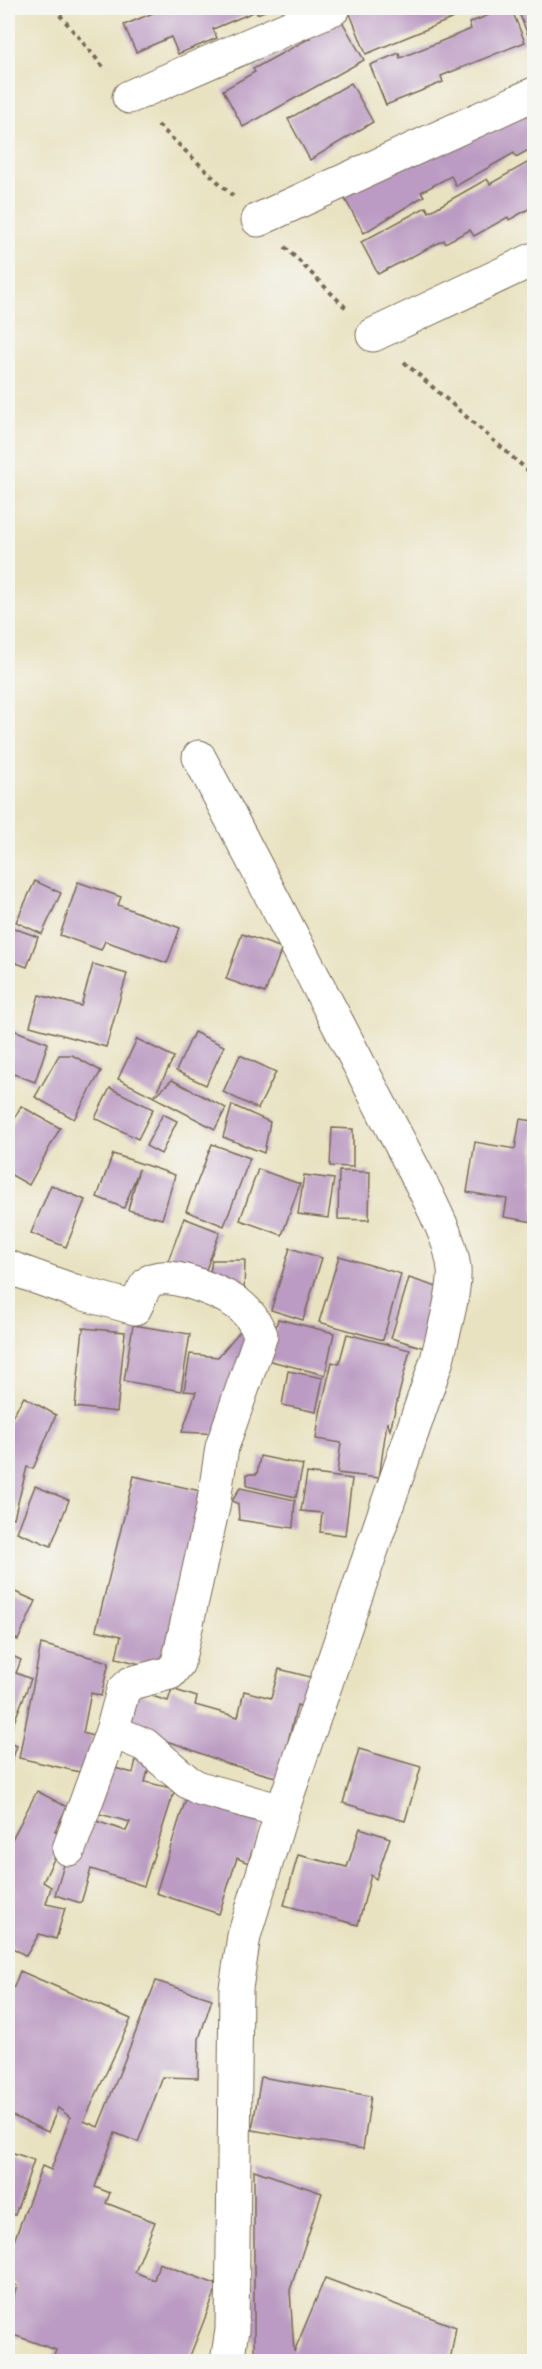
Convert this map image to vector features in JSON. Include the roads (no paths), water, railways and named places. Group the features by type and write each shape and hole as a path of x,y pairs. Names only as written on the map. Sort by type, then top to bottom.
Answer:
{"street":[{"path":"129,97 334,8"},
{"path":"258,220 534,94"},
{"path":"373,335 534,259"},
{"path":"199,757 427,1195 444,1232 454,1270 437,1360 282,1811 244,1936 236,1988 232,2330 227,2361"},
{"path":"8,1267 77,1292 135,1308 148,1283 159,1278 179,1278 236,1302 253,1318 261,1335 222,1447 211,1518 178,1663 170,1673 131,1683 123,1691 112,1731 69,1850"},
{"path":"112,1731 146,1745 188,1782 199,1788 282,1811"}]}
